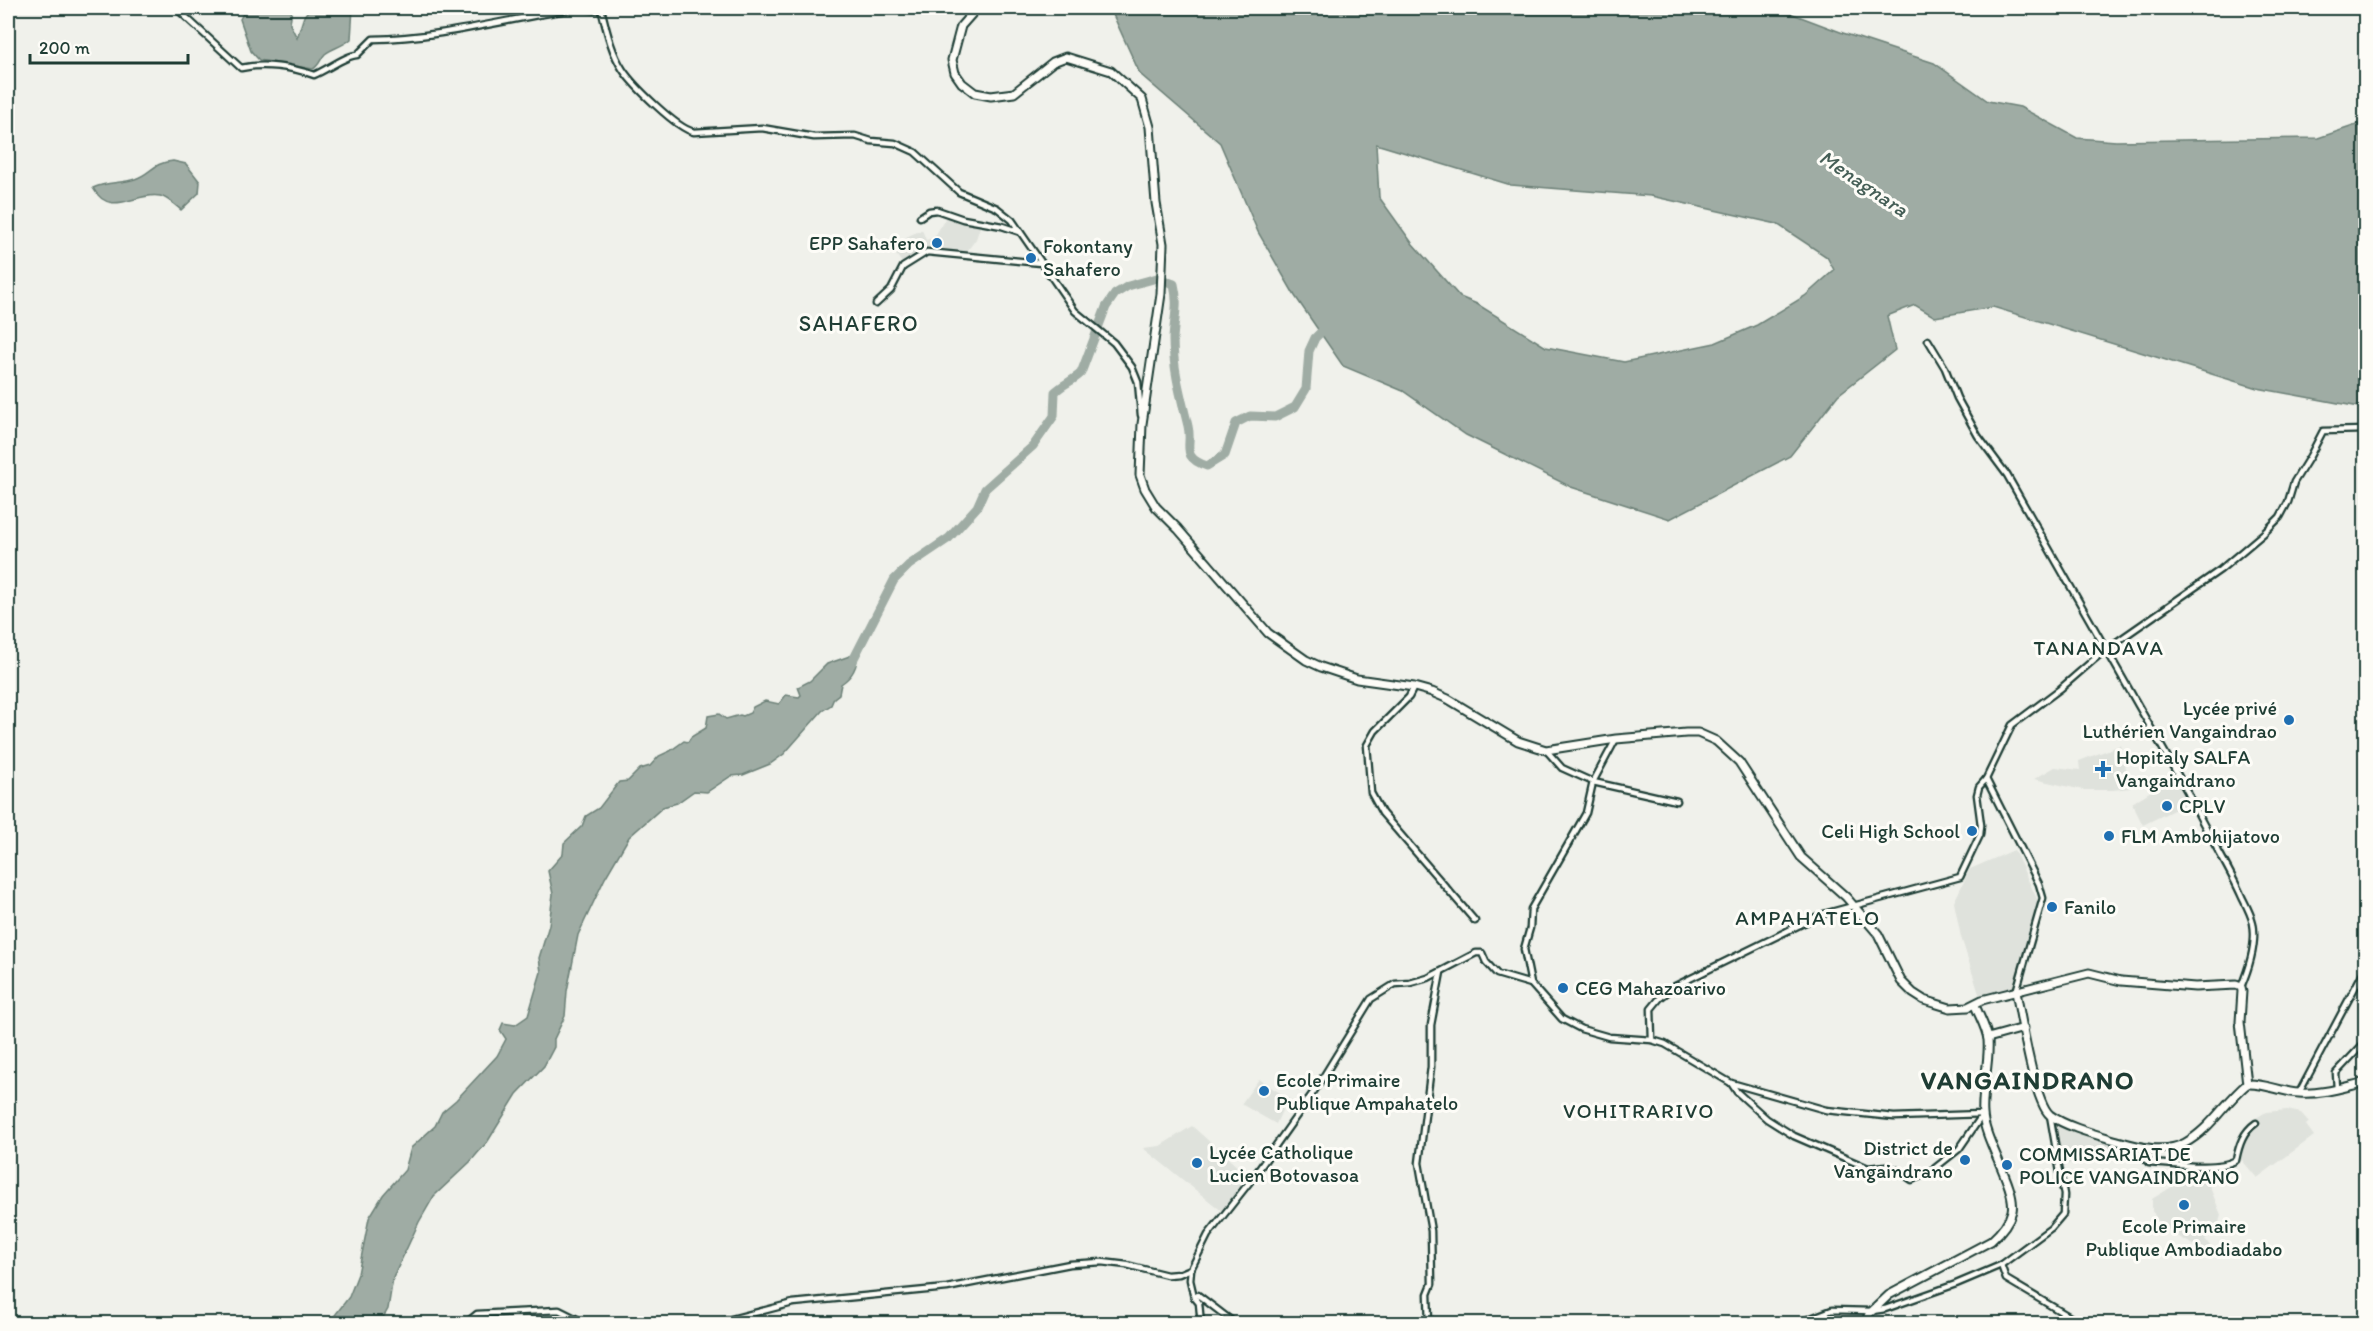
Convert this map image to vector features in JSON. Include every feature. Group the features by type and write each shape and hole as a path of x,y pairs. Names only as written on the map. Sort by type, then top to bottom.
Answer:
{"main road":[{"path":"977,8 961,26 952,60 955,73 962,83 975,93 991,96 1014,93 1053,62 1066,57 1111,71 1142,99 1150,127 1155,189 1163,244 1161,294 1142,424 1140,475 1156,507 1178,529 1248,614 1268,633 1321,668 1357,679 1414,687 1448,699 1518,741 1546,750 1616,739 1686,733 1698,733 1716,741 1739,762 1801,857 1854,906 1878,934 1901,981 1913,993 1924,1000 1942,1006 1975,1005 1982,1000 2089,973 2121,981 2195,987 2241,987 2240,1022 2247,1084"},
{"path":"2016,993 2031,1065 2044,1107 2050,1115 2088,1131 2142,1146 2162,1149 2184,1144 2204,1129 2224,1105 2247,1084 2256,1083 2299,1093 2366,1083"},
{"path":"1866,1323 1872,1311 1889,1295 1991,1241 2003,1229 2012,1211 2012,1201 1983,1114 1988,1038 1975,1005"},
{"path":"1988,1038 2024,1028"}],"street":[{"path":"176,8 241,68 256,65 298,69 314,75 329,69 351,55 357,55 373,39 405,39 579,8"},
{"path":"585,8 594,10 601,8 622,69 667,116 686,129 694,132 762,128 814,137 855,136 871,141 895,143 915,152 959,192 997,208 1012,220 1074,311 1114,343 1132,367 1138,382 1142,424"},
{"path":"920,217 929,211 937,210 963,219 1002,226 1020,232"},
{"path":"876,304 891,290 903,267 927,252 1041,263"},
{"path":"1928,340 1946,368 1957,398 1978,436 2007,475 2228,867 2253,922 2254,934 2249,968 2241,987"},
{"path":"1652,1040 1651,1009 1675,986 1820,915 1960,877 1980,836 1982,825 1977,795 1979,787 1986,778 2012,725 2105,650 2220,570 2272,525 2280,517 2288,502 2294,482 2323,431 2366,430"},
{"path":"1414,687 1409,697 1375,731 1367,745 1371,793 1382,813 1475,921"},
{"path":"1616,739 1593,782 1586,813 1531,909 1530,928 1524,949 1531,984 1562,1018 1581,1029 1609,1037 1652,1040 1665,1044 1731,1083 1826,1110 1894,1117 1983,1114"},
{"path":"1546,750 1562,768 1593,782 1677,801"},
{"path":"1986,778 2043,898 2016,993"},
{"path":"1201,1323 1199,1303 1194,1297 1190,1280 1191,1269 1208,1235 1252,1179 1317,1087 1371,999 1395,984 1410,983 1441,972 1476,953 1482,953 1486,962 1497,974 1531,984"},
{"path":"2299,1093 2366,967"},
{"path":"1429,1323 1428,1294 1432,1284 1431,1231 1419,1163 1431,1067 1431,1024 1441,972"},
{"path":"2337,1089 2336,1073 2366,1041"},
{"path":"1731,1083 1749,1104 1794,1136 1868,1168 1886,1166 1912,1180 1930,1172 1959,1149 1983,1114"},
{"path":"1803,1323 1832,1310 1886,1309 2001,1265 2051,1228 2063,1214 2064,1195 2050,1115"},
{"path":"2142,1146 2141,1155 2149,1163 2214,1165 2232,1163 2236,1160 2240,1143 2256,1123"},
{"path":"712,1323 793,1303 865,1294 947,1288 1070,1264 1102,1262 1127,1265 1167,1275 1179,1274 1191,1269"},
{"path":"2001,1265 2006,1279 2070,1317"},
{"path":"1194,1297 1198,1295 1236,1323"},
{"path":"465,1323 477,1314 559,1310 587,1323"}],"shaded area":[{"name":"EPP Sahafero","path":"946,217 980,227 976,239 965,254 936,246 927,247 902,263 893,250 910,235 922,230 926,240 934,238"},
{"name":"Hopitaly SALFA Vangaindrano","path":"2121,745 2130,788 2083,790 2034,779 2055,767 2080,770 2079,761"},
{"path":"2173,777 2188,803 2143,825 2132,803"},
{"path":"2014,850 2038,901 2038,910 2013,989 1980,997 1961,937 1954,902 1970,869"},
{"name":"Ecole Primaire Publique Ampahatelo","path":"1259,1079 1301,1107 1298,1112 1285,1104 1276,1124 1241,1104"},
{"path":"2287,1110 2301,1113 2309,1122 2306,1125 2314,1136 2257,1178 2241,1159 2242,1143 2248,1134 2261,1126 2256,1118 2266,1112"},
{"path":"2052,1120 2139,1147 2139,1154 2115,1152 2085,1157 2061,1167"},
{"name":"Lycée Catholique Lucien Botovasoa","path":"1192,1126 1250,1178 1223,1212 1143,1148 1160,1146"},
{"name":"Ecole Primaire Publique Ambodiadabo","path":"2188,1170 2203,1170 2221,1215 2217,1230 2205,1239 2210,1246 2204,1251 2172,1233 2158,1221 2152,1211 2152,1199 2178,1183"}],"water":[{"path":"246,8 292,8 290,24 297,38 304,16 310,8 353,8 351,39 325,54 313,69 259,60 251,51 240,19"},
{"name":"Menagnara","path":"1110,8 1777,8 1934,63 1988,101 2020,107 2077,138 2116,141 2318,138 2365,122 2365,408 2257,388 1993,307 1935,317 1915,305 1887,316 1895,350 1838,395 1790,456 1670,519 1571,487 1466,435 1403,391 1343,366 1295,296 1258,232 1220,143 1140,74","holes":["1376,144 1511,185 1651,196 1777,224 1827,257 1834,270 1805,296 1757,325 1715,343 1624,362 1546,347 1477,304 1460,297 1412,243 1379,197"]},
{"path":"173,161 186,164 200,182 199,193 181,210 169,200 151,195 124,202 107,202 93,188 135,179 156,166"},
{"path":"858,653 854,671 841,684 839,694 831,705 822,711 784,754 770,764 743,775 731,776 707,792 694,791 677,803 663,807 629,837 605,878 578,935 567,991 565,1016 554,1039 554,1047 544,1066 517,1094 488,1141 470,1162 434,1196 393,1278 388,1309 380,1323 329,1323 349,1297 358,1274 369,1218 383,1195 405,1170 411,1148 435,1126 442,1112 497,1056 506,1039 500,1030 503,1023 515,1025 528,1016 541,972 539,958 549,925 553,894 548,871 563,854 564,843 582,826 586,816 599,808 619,782 628,781 640,769 650,766 659,756 684,741 688,742 691,737 706,728 708,716 719,714 726,719 743,716 750,713 753,707 765,701 779,704 786,695 799,697 801,695 798,687 810,681 827,664"}],"waterway":[{"path":"851,664 894,580 909,565 949,538 977,507 985,489 1033,446 1054,416 1055,392 1081,373 1106,307 1115,294 1128,286 1157,278 1174,284 1176,305 1173,350 1188,426 1189,450 1193,458 1207,466 1225,455 1236,423 1250,416 1275,417 1295,407 1306,389 1309,351 1315,338 1328,325"}],"place":[{"name":"EPP Sahafero","path":"937,243"},
{"name":"Fokontany Sahafero","path":"1031,258"},
{"name":"Lycée privé Luthérien Vangaindrao","path":"2289,720"},
{"name":"Hopitaly SALFA Vangaindrano","path":"2103,769"},
{"name":"CPLV","path":"2167,806"},
{"name":"Celi High School","path":"1972,831"},
{"name":"FLM Ambohijatovo","path":"2109,836"},
{"name":"Fanilo","path":"2052,907"},
{"name":"CEG Mahazoarivo","path":"1563,988"},
{"name":"Ecole Primaire Publique Ampahatelo","path":"1264,1091"},
{"name":"District de Vangaindrano","path":"1965,1160"},
{"name":"Lycée Catholique Lucien Botovasoa","path":"1197,1163"},
{"name":"COMMISSARIAT DE POLICE VANGAINDRANO","path":"2007,1165"},
{"name":"Ecole Primaire Publique Ambodiadabo","path":"2184,1205"}],"district":[{"name":"SAHAFERO","path":"859,323"},
{"name":"TANANDAVA","path":"2099,647"},
{"name":"AMPAHATELO","path":"1808,917"},
{"name":"VANGAINDRANO","path":"2028,1080"},
{"name":"VOHITRARIVO","path":"1639,1110"}]}
